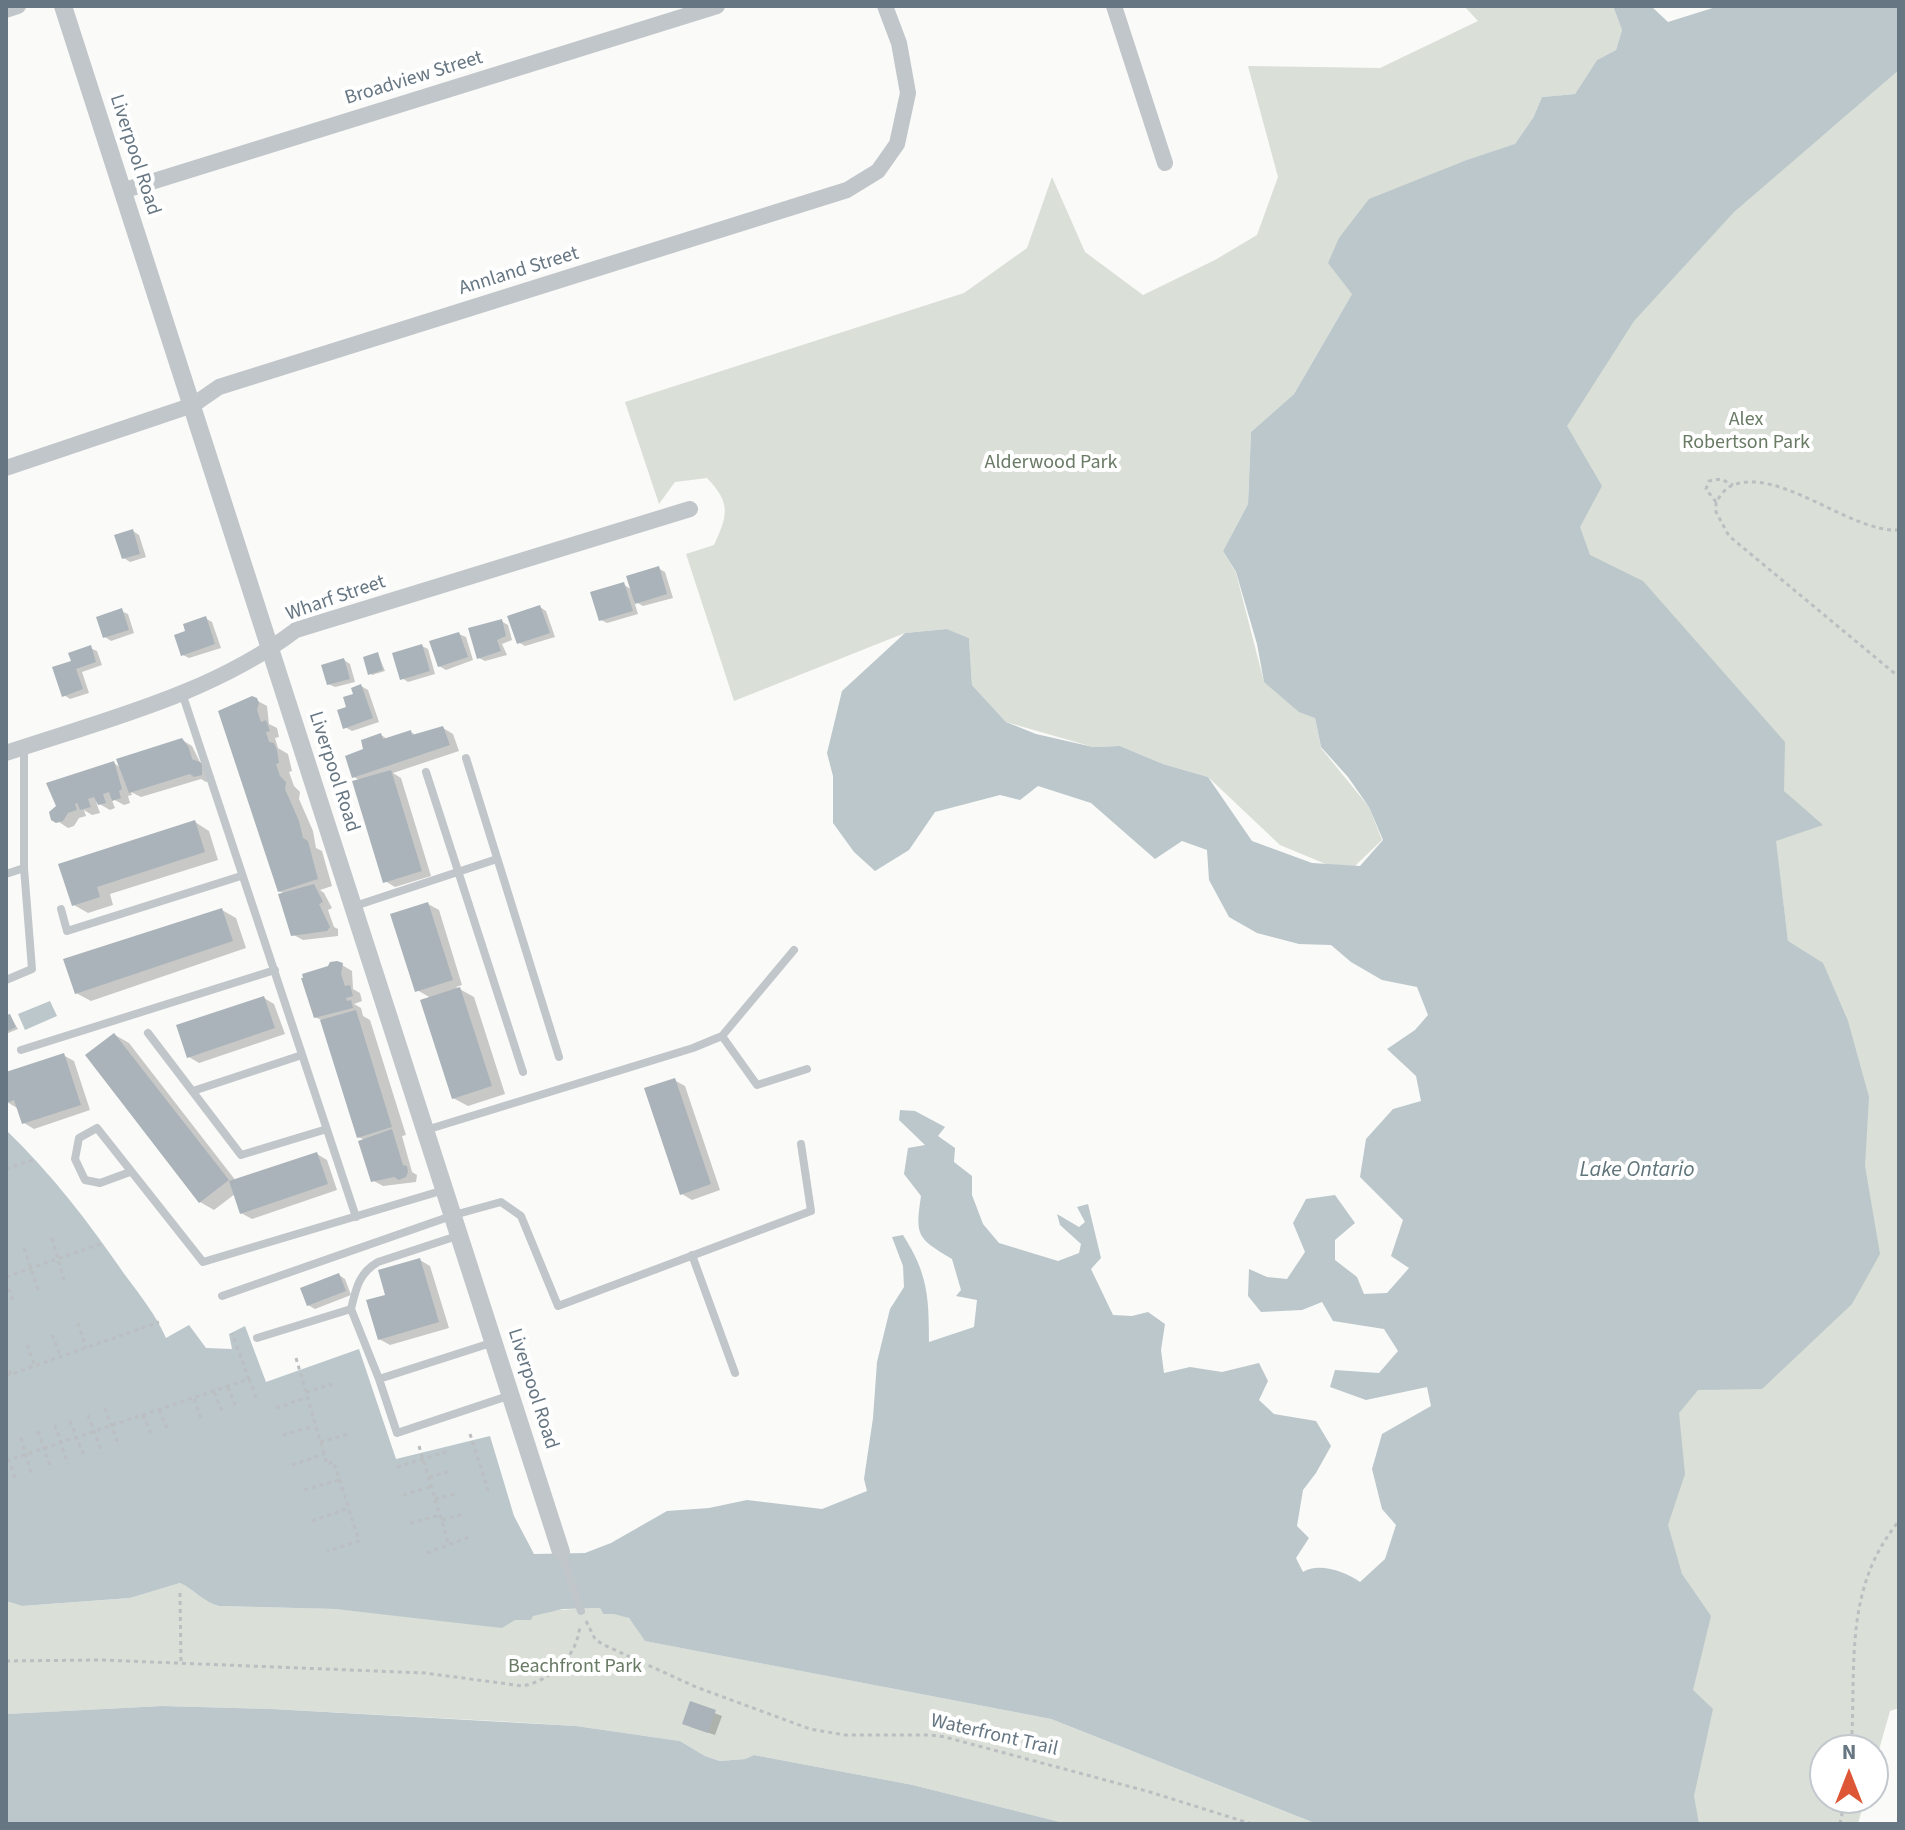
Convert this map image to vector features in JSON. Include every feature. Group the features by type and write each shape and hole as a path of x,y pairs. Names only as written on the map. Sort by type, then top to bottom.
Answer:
{"street":[{"path":"6,10 18,6"},
{"name":"Liverpool Road","path":"63,6 561,1552"},
{"name":"Broadview Street","path":"122,191 717,6"},
{"name":"Annland Street","path":"6,468 193,405 219,387 847,190 878,171 897,144 908,93 899,43 885,6"},
{"path":"1114,6 1165,163"},
{"name":"Wharf Street","path":"6,753 182,693 270,650 296,630 690,509"}],"lane":[{"path":"182,693 356,1217"},
{"path":"6,980 32,969 24,868 24,747"},
{"path":"466,758 559,1057"},
{"path":"426,772 523,1072"},
{"path":"354,906 497,859"},
{"path":"6,874 24,868"},
{"path":"61,909 67,931 241,876"},
{"path":"426,1130 693,1048 722,1036 794,950"},
{"path":"21,1050 275,970"},
{"path":"148,1033 241,1155 327,1129"},
{"path":"722,1036 757,1085 807,1069"},
{"path":"193,1091 302,1055"},
{"path":"130,1172 100,1183 85,1180 75,1159 79,1138 97,1128 203,1262 445,1190"},
{"path":"222,1296 454,1215 501,1202 521,1216 558,1306 811,1211 801,1144"},
{"path":"461,1235 378,1262 366,1269 351,1309 397,1433 511,1395"},
{"path":"692,1255 735,1373"},
{"path":"257,1338 351,1309"},
{"path":"379,1379 494,1342"},
{"path":"561,1552 581,1611"}],"path":[{"path":"1716,502 1706,489 1709,481 1721,479 1733,485 1761,484 1782,488 1859,521 1899,530"},
{"path":"1733,485 1716,502 1716,512 1729,536 1899,677"},
{"path":"6,1169 36,1159"},
{"path":"52,1238 65,1284"},
{"path":"13,1300 6,1279 103,1243"},
{"path":"24,1248 39,1292"},
{"path":"6,1363 9,1375 159,1322"},
{"path":"78,1323 86,1348"},
{"path":"232,1333 256,1397"},
{"path":"52,1335 61,1357"},
{"path":"27,1345 35,1366"},
{"path":"296,1358 327,1464 334,1462 359,1541 327,1551"},
{"path":"7,1461 249,1379"},
{"path":"306,1392 332,1384"},
{"path":"228,1387 235,1405"},
{"path":"213,1392 222,1411"},
{"path":"193,1398 201,1418"},
{"path":"276,1408 308,1398"},
{"path":"105,1408 119,1446"},
{"path":"158,1410 167,1428"},
{"path":"88,1415 102,1453"},
{"path":"143,1415 151,1433"},
{"path":"70,1421 85,1458"},
{"path":"55,1425 68,1464"},
{"path":"283,1435 316,1425"},
{"path":"38,1431 51,1469"},
{"path":"320,1442 349,1434"},
{"path":"470,1434 489,1493"},
{"path":"21,1438 31,1473"},
{"path":"419,1446 449,1545"},
{"path":"6,1451 15,1478"},
{"path":"397,1467 446,1452"},
{"path":"292,1465 324,1454"},
{"path":"429,1477 451,1471"},
{"path":"304,1490 339,1480"},
{"path":"403,1495 432,1486"},
{"path":"435,1499 458,1493"},
{"path":"312,1521 349,1508"},
{"path":"410,1523 464,1514"},
{"path":"1851,1734 1853,1648 1859,1603 1867,1573 1899,1521"},
{"path":"427,1553 472,1536"},
{"path":"180,1593 181,1663"},
{"path":"6,1661 101,1660 425,1673 523,1686 550,1676 567,1659 578,1640 581,1611"},
{"name":"Waterfront Trail","path":"581,1611 595,1639 602,1644 696,1687 810,1729 845,1735 945,1737 1150,1792 1252,1824"}],"green space":[{"name":"Alderwood Park","path":"1464,6 1613,6 1622,30 1616,50 1597,60 1575,94 1542,97 1532,120 1515,144 1352,294 1294,394 1251,432 1248,504 1223,551 1236,573 1264,682 1315,718 1321,748 1369,807 1382,840 1355,866 1328,865 1280,845 1208,777 1163,764 1120,746 1093,747 1006,722 972,685 969,638 947,629 905,633 734,701 686,554 714,545 724,517 723,502 707,478 675,482 659,504 625,402 964,293 1027,248 1052,177 1085,252 1143,295 1215,260 1257,235 1278,177 1248,66 1380,68 1478,21"},
{"name":"Alex Robertson Park","path":"1899,70 1899,1708 1890,1711 1883,1734 1809,1734 1809,1814 1861,1814 1858,1824 1674,1824 1639,1450 1788,941 1782,893 1553,561 1534,361 1707,215 1822,136"},
{"name":"Beachfront Park","path":"180,1583 219,1606 335,1609 503,1626 538,1613 600,1608 603,1614 627,1617 646,1641 1051,1719 1317,1824 1068,1824 913,1785 754,1755 720,1761 680,1741 576,1726 162,1706 6,1714 6,1601 22,1606 130,1598"}],"water":[{"name":"Lake Ontario","path":"1613,6 1651,6 1668,22 1719,6 1899,6 1899,70 1734,212 1634,321 1567,426 1602,486 1580,527 1590,555 1643,581 1785,742 1784,791 1823,825 1776,841 1788,941 1823,963 1848,1021 1869,1097 1865,1166 1880,1254 1852,1304 1762,1389 1698,1390 1679,1413 1685,1474 1668,1525 1682,1574 1711,1616 1693,1690 1713,1709 1694,1796 1699,1824 1317,1824 1051,1719 645,1641 629,1618 603,1614 600,1608 563,1609 533,1616 531,1620 515,1620 502,1628 335,1609 219,1606 180,1583 130,1598 22,1606 6,1601 6,1130 84,1218 147,1305 166,1338 189,1325 206,1348 232,1349 229,1334 245,1326 266,1382 359,1349 396,1459 490,1436 514,1516 534,1554 585,1553 611,1543 667,1511 709,1508 747,1500 822,1509 867,1491 864,1479 877,1362 890,1309 904,1287 903,1266 892,1237 903,1235 918,1262 927,1299 929,1342 974,1327 977,1300 956,1296 961,1290 952,1259 921,1235 918,1220 921,1196 904,1174 908,1148 925,1145 899,1120 900,1110 915,1111 945,1127 938,1136 955,1148 954,1162 972,1176 972,1195 983,1224 999,1243 1058,1261 1079,1253 1081,1244 1060,1225 1057,1214 1079,1227 1085,1222 1077,1207 1088,1204 1101,1258 1091,1269 1113,1315 1132,1316 1148,1312 1165,1324 1161,1350 1164,1373 1190,1367 1222,1372 1259,1363 1268,1381 1259,1400 1274,1414 1316,1421 1331,1446 1303,1490 1297,1526 1309,1538 1296,1558 1303,1572 1317,1568 1332,1570 1360,1582 1385,1559 1396,1525 1382,1509 1372,1469 1382,1434 1431,1406 1427,1387 1366,1400 1330,1387 1335,1370 1379,1373 1398,1351 1384,1329 1333,1321 1322,1302 1302,1310 1261,1312 1248,1296 1249,1269 1267,1277 1287,1279 1305,1252 1293,1223 1306,1199 1335,1195 1355,1223 1335,1240 1335,1260 1357,1277 1364,1294 1387,1293 1409,1268 1391,1256 1403,1220 1360,1177 1366,1139 1393,1109 1421,1101 1416,1076 1387,1049 1415,1030 1428,1015 1417,987 1382,980 1351,962 1331,945 1299,944 1257,933 1229,917 1209,880 1207,850 1182,841 1155,859 1091,803 1038,786 1020,800 1000,795 935,812 909,850 875,871 854,852 833,823 833,776 827,753 842,691 905,633 947,629 969,638 972,685 1006,722 1036,734 1093,747 1120,746 1163,764 1208,777 1252,841 1312,863 1360,866 1383,840 1369,807 1321,747 1315,718 1299,712 1264,682 1257,644 1236,572 1223,551 1248,504 1251,432 1294,394 1352,294 1328,263 1339,238 1369,199 1515,144 1533,118 1542,97 1575,94 1597,60 1616,50 1622,30"},
{"path":"50,1001 57,1016 25,1030 18,1014"},
{"path":"162,1706 576,1726 680,1741 720,1761 754,1755 913,1785 1068,1824 6,1824 6,1714"}],"building":[{"path":"133,529 140,554 122,559 114,535"},
{"path":"659,566 667,594 635,604 626,576"},
{"path":"624,582 633,611 599,621 590,592"},
{"path":"540,605 550,633 517,644 507,616"},
{"path":"122,608 129,630 103,638 96,617"},
{"path":"206,616 215,644 181,656 174,635 185,631 183,624"},
{"path":"502,619 506,636 497,640 501,651 477,659 468,628"},
{"path":"459,632 468,657 438,667 429,641"},
{"path":"422,644 430,671 400,680 392,653"},
{"path":"91,645 96,662 76,669 83,689 62,697 52,667 71,661 68,653"},
{"path":"378,652 383,670 368,675 363,657"},
{"path":"344,658 350,679 327,685 321,665"},
{"path":"361,684 373,718 343,729 337,710 346,707 343,697 353,694 351,688"},
{"path":"252,696 259,703 257,710 261,722 266,720 270,731 266,732 269,742 274,743 277,750 279,763 276,764 286,782 285,789 303,838 308,841 318,879 278,892 218,711"},
{"path":"443,726 450,745 352,778 345,756 363,749 361,740 381,733 383,739 411,730 412,735"},
{"path":"182,738 192,759 202,763 202,775 194,777 190,774 129,793 116,759"},
{"path":"114,761 122,789 119,791 121,798 112,801 109,792 103,794 106,803 98,805 94,797 88,799 91,807 80,810 77,803 77,810 68,813 63,821 56,823 51,820 49,812 56,806 46,783"},
{"path":"391,770 422,871 383,883 352,781"},
{"path":"195,820 205,852 97,887 100,897 72,906 58,864"},
{"path":"314,884 330,927 327,931 291,936 278,894"},
{"path":"428,902 453,980 415,992 390,914"},
{"path":"222,908 233,941 75,994 63,959"},
{"path":"337,961 343,963 341,974 345,986 350,985 353,996 346,998 347,1001 351,1000 353,1008 314,1018 302,974"},
{"path":"460,987 492,1086 452,1099 420,1000"},
{"path":"264,996 275,1028 187,1058 176,1025"},
{"path":"356,1010 392,1127 357,1138 320,1020"},
{"path":"10,1014 16,1027 6,1032 6,1015"},
{"path":"114,1033 229,1180 199,1203 85,1055"},
{"path":"64,1053 81,1105 22,1124 14,1100 6,1103 6,1072"},
{"path":"675,1078 711,1184 680,1195 644,1088"},
{"path":"392,1129 408,1172 406,1177 399,1180 394,1177 371,1182 358,1141"},
{"path":"317,1152 328,1184 240,1214 229,1181"},
{"path":"420,1258 439,1322 378,1340 366,1300 385,1295 378,1270"},
{"path":"339,1273 346,1291 307,1306 300,1288"},
{"path":"690,1701 716,1710 708,1733 682,1724"}]}
